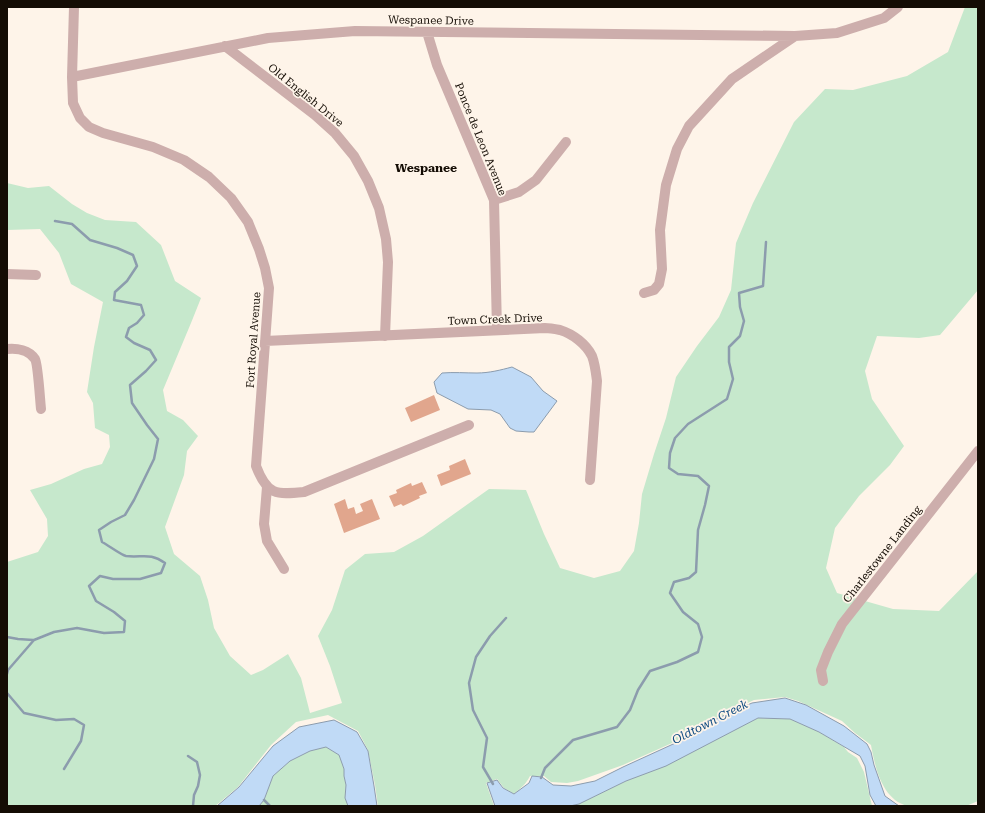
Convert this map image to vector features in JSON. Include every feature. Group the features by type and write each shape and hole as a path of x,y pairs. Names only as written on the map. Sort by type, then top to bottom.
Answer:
{"street":[{"name":"Fort Royal Avenue","path":"74,7 72,77 73,103 80,118 88,127 103,133 153,147 184,160 209,177 231,198 248,222 259,249 269,288 256,466 267,487"},
{"name":"Wespanee Drive","path":"72,77 268,38 355,31 795,36 837,33 884,18 898,7"},
{"name":"Ponce de Leon Avenue","path":"427,32 437,65 494,200 497,330"},
{"path":"644,292 654,290 659,284 662,268 660,230 666,185 677,149 689,126 732,79 795,36"},
{"name":"Old English Drive","path":"225,46 315,115 335,133 354,156 361,168 379,208 386,239 388,262 385,336"},
{"path":"494,200 519,192 536,180 566,142"},
{"path":"7,274 36,275"},
{"name":"Town Creek Drive","path":"265,341 545,328 560,330 573,336 592,356 597,381 590,480"},
{"path":"7,349 20,349 30,353 36,359 41,409"},
{"path":"284,570 267,541 264,524 267,487 275,492 287,494 304,492 469,425"},
{"name":"Charlestowne Landing","path":"823,680 821,670 842,624 978,451"}],"green space":[{"path":"965,7 978,7 978,290 940,335 919,338 877,336 865,371 872,399 904,446 890,465 859,496 835,528 826,568 837,593 893,609 939,611 978,571 978,801 966,806 908,806 899,803 886,790 881,782 871,745 842,721 798,701 785,697 754,700 718,717 681,739 623,765 578,781 567,783 551,782 544,776 530,776 525,784 514,794 504,788 497,779 486,783 494,806 378,806 368,750 358,731 328,715 296,722 271,745 238,787 215,806 7,806 7,562 38,552 48,536 47,519 30,490 51,484 84,469 102,464 110,447 109,435 95,428 93,403 87,392 103,302 71,284 59,253 40,229 7,230 7,183 28,188 49,186 72,204 87,213 105,220 136,222 161,245 175,281 201,298 163,390 167,411 183,420 198,436 187,451 184,475 165,527 174,554 200,576 208,600 214,628 230,656 251,675 263,670 288,654 301,678 310,713 342,703 318,636 332,610 345,570 365,554 394,552 423,536 489,489 526,490 560,568 594,578 620,571 634,551 642,494 666,418 676,377 719,317 731,290 736,243 753,203 794,122 825,89 853,90 907,76 948,52"},
{"path":"758,718 790,719 819,732 844,747 848,752 857,758 864,772 872,806 570,806 579,804 626,781 657,769"},
{"path":"326,747 339,755 344,769 346,785 345,798 348,806 259,806 264,800 273,776 290,761 310,751"}],"water":[{"path":"512,367 531,377 543,391 557,401 534,432 516,431 510,428 500,414 491,410 468,409 437,393 434,382 442,373 477,373"},
{"path":"785,698 806,705 844,726 867,744 885,796 899,806 876,806 870,795 865,766 860,756 819,732 790,719 758,718 666,766 626,781 579,804 570,806 495,806 487,783 497,780 503,788 514,794 529,783 532,776 542,777 553,785 571,786 595,781 682,740 718,718 752,703"},
{"path":"334,720 357,732 368,751 377,806 348,806 345,798 346,785 344,769 339,755 326,747 310,751 290,761 273,776 264,800 259,806 217,806 239,787 273,746 299,727"}],"building":[{"path":"434,395 440,410 411,422 405,408"},
{"path":"465,459 471,474 441,486 437,475 450,470 449,466"},
{"path":"422,482 427,493 403,506 401,504 394,507 389,496 397,493 396,490 411,483 412,486"},
{"path":"345,499 348,509 354,507 356,514 363,511 360,504 372,499 380,519 344,533 334,504"}],"waterway":[{"path":"7,674 8,670 34,640 54,632 77,628 104,633 124,632 125,621 96,601 89,586 100,576 113,579 140,579 161,573 165,563 150,556 126,556 102,542 99,530 125,515 154,459 158,439 132,403 130,385 156,360 150,350 134,343 126,337 129,328 137,323 144,315 141,305 114,300 115,292 127,281 137,266 133,255 117,248 90,240 72,224 55,221"},
{"path":"541,778 545,768 573,740 617,727 630,710 638,690 650,671 677,662 698,652 702,637 698,624 683,612 670,593 674,582 689,578 696,572 698,530 709,486 698,476 678,474 669,468 670,453 675,438 688,424 727,399 733,379 729,362 729,347 740,336 744,321 740,307 739,293 763,286 766,242"},
{"path":"493,784 483,767 487,738 473,710 469,683 476,657 490,636 506,618"},
{"path":"7,637 33,640"},
{"path":"7,693 24,713 56,720 74,719 84,725 81,741 64,769"},
{"path":"188,756 197,762 200,775 198,786 194,795 193,806"},
{"path":"264,800 270,806"}],"district":[{"name":"Wespanee","path":"426,168"}],"water label":[{"name":"Oldtown Creek","path":"710,722"}]}
